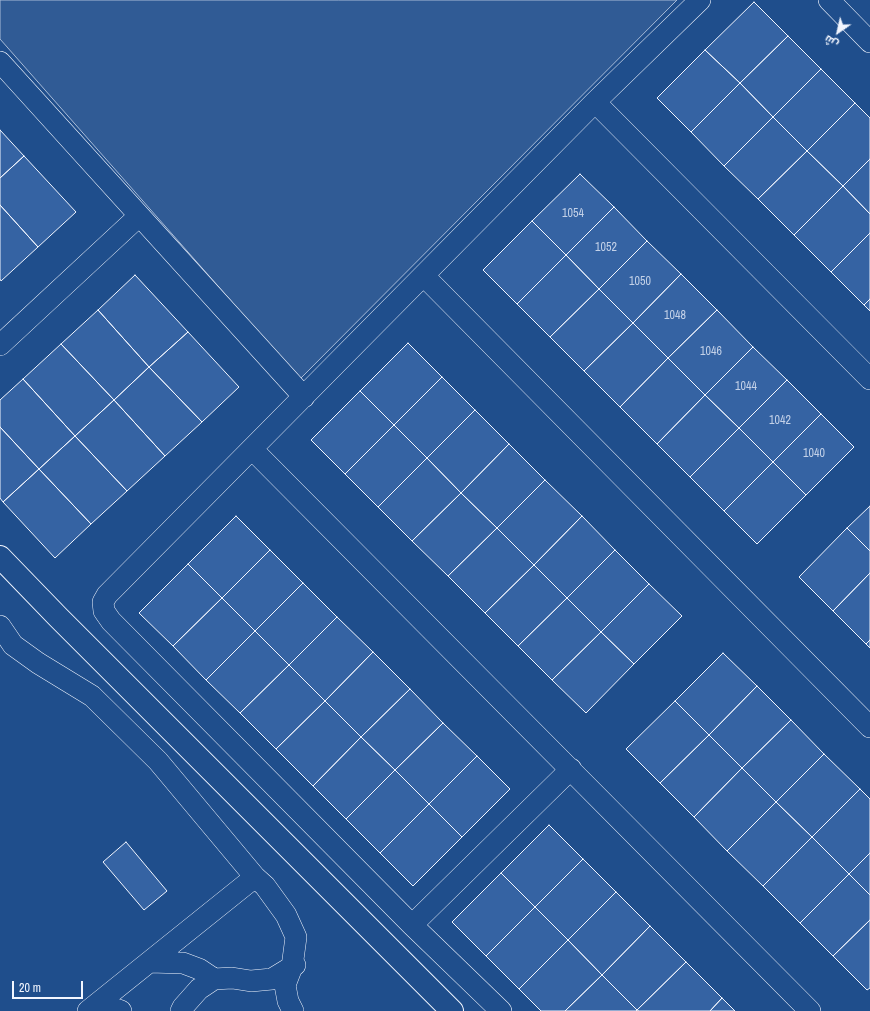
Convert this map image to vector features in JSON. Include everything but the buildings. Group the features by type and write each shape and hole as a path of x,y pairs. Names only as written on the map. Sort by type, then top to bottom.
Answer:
{"street":[{"path":"501,1011 412,925 110,621 104,611 103,602 107,594 595,102 700,0"},
{"path":"829,0 870,42"},
{"path":"0,62 304,397"},
{"path":"595,102 870,379"},
{"path":"0,344 139,216"},
{"path":"424,276 870,727"},
{"path":"252,449 810,1011"},
{"path":"0,557 452,1011"},
{"path":"0,626 13,645 38,663 92,696 153,756 255,877 265,886 286,915 296,938 294,966 285,986 288,1001 293,1011"},
{"path":"412,925 571,769"},
{"path":"93,1007 255,877"},
{"path":"150,962 183,963 199,969 214,979"},
{"path":"181,1011 182,1006 199,989 214,979 232,978 251,981 272,979 294,966"},
{"path":"93,1007 121,1011"}],"shaded area":[{"path":"0,0 677,0 300,379 0,39"}]}
